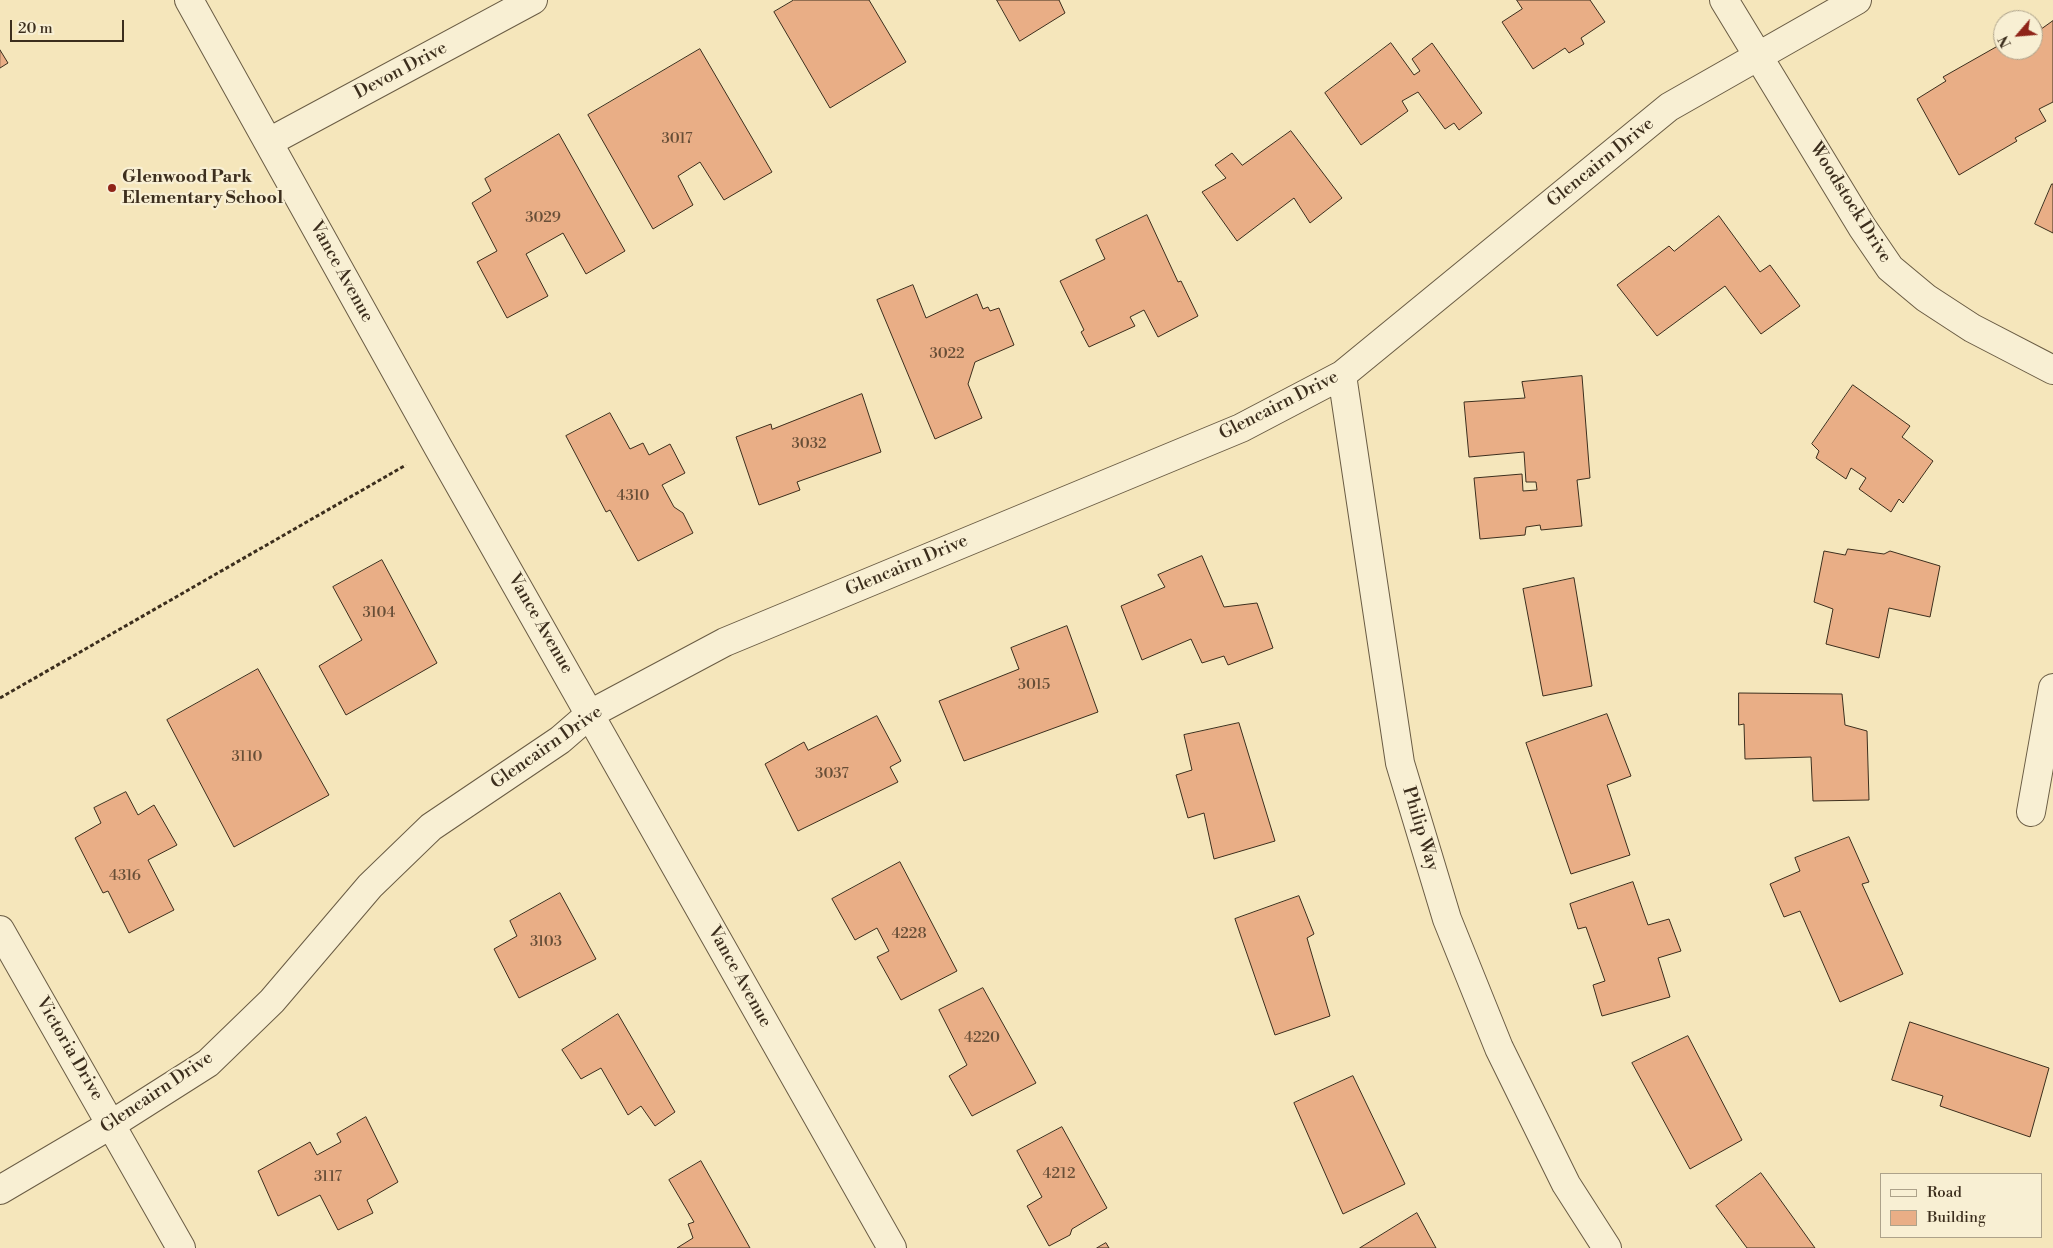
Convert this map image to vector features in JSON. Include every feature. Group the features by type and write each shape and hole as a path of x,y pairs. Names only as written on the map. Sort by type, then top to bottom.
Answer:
{"street":[{"name":"Vance Avenue","path":"189,0 438,447 892,1248"},
{"name":"Devon Drive","path":"269,142 532,0"},
{"name":"Woodstock Drive","path":"1724,0 1862,227 1890,268 1926,298 1972,328 2053,370"},
{"name":"Glencairn Drive","path":"0,1190 112,1124 208,1063 272,1001 370,886 431,828 560,740 590,714 725,642 1241,428 1342,375 1669,107 1758,54 1857,0"},
{"name":"Philip Way","path":"1342,375 1400,763 1447,919 1508,1065 1566,1184 1608,1248"},
{"path":"2031,812 2053,688"},
{"name":"Victoria Drive","path":"0,930 181,1248"}],"path":[{"path":"0,698 406,465"}],"building":[{"path":"794,0 869,0 906,62 830,108 774,12"},
{"path":"997,0 1059,0 1065,13 1020,41"},
{"path":"1517,0 1590,0 1605,22 1581,38 1584,44 1569,53 1565,48 1533,69 1502,22 1522,9"},
{"path":"2053,21 2053,102 2039,109 2046,121 2015,138 2017,141 1959,175 1917,99 1946,81 1943,77 1993,49 1993,60 2043,60 2043,27"},
{"path":"1391,43 1414,75 1420,71 1412,59 1432,43 1482,113 1459,130 1454,123 1445,129 1418,92 1402,101 1408,111 1361,145 1325,93"},
{"path":"700,49 772,172 724,200 700,162 678,176 693,205 653,229 588,115"},
{"path":"0,50 8,63 0,68"},
{"path":"1291,131 1342,198 1310,223 1294,198 1237,241 1202,192 1226,178 1215,165 1232,153 1242,165"},
{"path":"559,134 625,251 586,274 563,233 526,254 548,296 507,318 477,262 497,251 472,203 491,191 485,179"},
{"path":"2053,184 2053,233 2035,224"},
{"path":"1147,215 1178,282 1181,281 1198,316 1158,337 1144,310 1130,317 1135,326 1089,347 1081,332 1084,330 1060,281 1105,259 1096,240"},
{"path":"1719,216 1760,272 1770,265 1800,306 1761,334 1725,286 1657,336 1617,285 1669,246 1674,251"},
{"path":"913,285 926,318 977,294 983,309 988,307 990,311 999,308 1014,345 975,362 968,384 982,418 935,439 877,300"},
{"path":"1582,376 1590,478 1577,480 1582,526 1541,530 1540,525 1526,527 1525,535 1480,539 1474,478 1522,474 1523,491 1537,490 1536,482 1526,482 1524,452 1469,457 1464,402 1525,398 1522,382"},
{"path":"1853,385 1910,426 1902,437 1933,461 1903,503 1899,499 1891,512 1859,489 1866,478 1851,468 1846,479 1816,458 1819,451 1812,444"},
{"path":"862,394 881,452 797,482 800,490 759,505 736,437 771,424 772,429"},
{"path":"610,413 630,449 643,443 649,455 670,444 685,473 662,485 674,507 683,513 693,533 638,561 610,510 606,512 566,436"},
{"path":"1848,549 1884,554 1890,551 1940,566 1930,617 1889,608 1879,658 1826,644 1833,609 1814,602 1824,551 1845,555"},
{"path":"1202,556 1224,607 1257,603 1273,648 1228,665 1224,656 1202,663 1191,639 1142,660 1121,606 1165,587 1158,575"},
{"path":"382,560 437,663 346,715 319,666 362,640 333,587"},
{"path":"1574,578 1592,686 1543,696 1523,589"},
{"path":"1067,626 1098,712 964,761 939,701 1019,669 1011,648"},
{"path":"258,669 329,795 234,847 167,720"},
{"path":"1739,693 1842,694 1845,725 1867,731 1869,800 1813,801 1811,757 1745,759 1744,724 1739,725"},
{"path":"1607,714 1631,776 1607,785 1630,855 1571,874 1526,743"},
{"path":"877,716 901,761 890,767 898,782 798,831 765,764 804,742 808,750"},
{"path":"1239,723 1275,841 1214,859 1204,813 1188,818 1176,775 1192,770 1184,735"},
{"path":"126,792 138,815 154,805 177,845 148,860 174,910 129,933 108,891 103,893 75,838 101,823 94,808"},
{"path":"1849,837 1869,882 1862,884 1903,974 1840,1002 1800,911 1784,917 1770,884 1800,871 1795,858"},
{"path":"900,862 957,971 901,1000 877,957 889,951 877,928 855,940 832,899"},
{"path":"1633,882 1648,925 1669,919 1681,951 1658,958 1670,997 1602,1016 1593,985 1605,981 1586,927 1578,929 1570,904"},
{"path":"560,893 596,959 519,998 494,949 517,936 510,921"},
{"path":"1299,896 1314,934 1307,938 1330,1016 1275,1035 1235,919"},
{"path":"983,988 1036,1083 972,1116 949,1076 967,1065 939,1010"},
{"path":"618,1014 675,1112 655,1126 641,1106 628,1115 601,1068 581,1079 562,1050"},
{"path":"1910,1022 2049,1068 2030,1137 1940,1106 1943,1096 1892,1080"},
{"path":"1688,1036 1742,1140 1690,1169 1632,1063"},
{"path":"1353,1076 1405,1184 1343,1214 1294,1103"},
{"path":"366,1117 398,1182 367,1200 373,1213 338,1230 320,1195 278,1216 258,1171 310,1142 317,1155 341,1142 337,1134"},
{"path":"1062,1127 1107,1208 1072,1229 1070,1235 1049,1246 1027,1206 1042,1197 1017,1151"},
{"path":"701,1161 750,1248 677,1248 693,1238 688,1224 694,1222 669,1180"},
{"path":"1761,1173 1815,1248 1747,1248 1716,1206"},
{"path":"1417,1213 1436,1248 1360,1248"},
{"path":"1106,1243 1109,1248 1097,1248"}],"place":[{"name":"Glenwood Park Elementary School","path":"112,188"}]}
